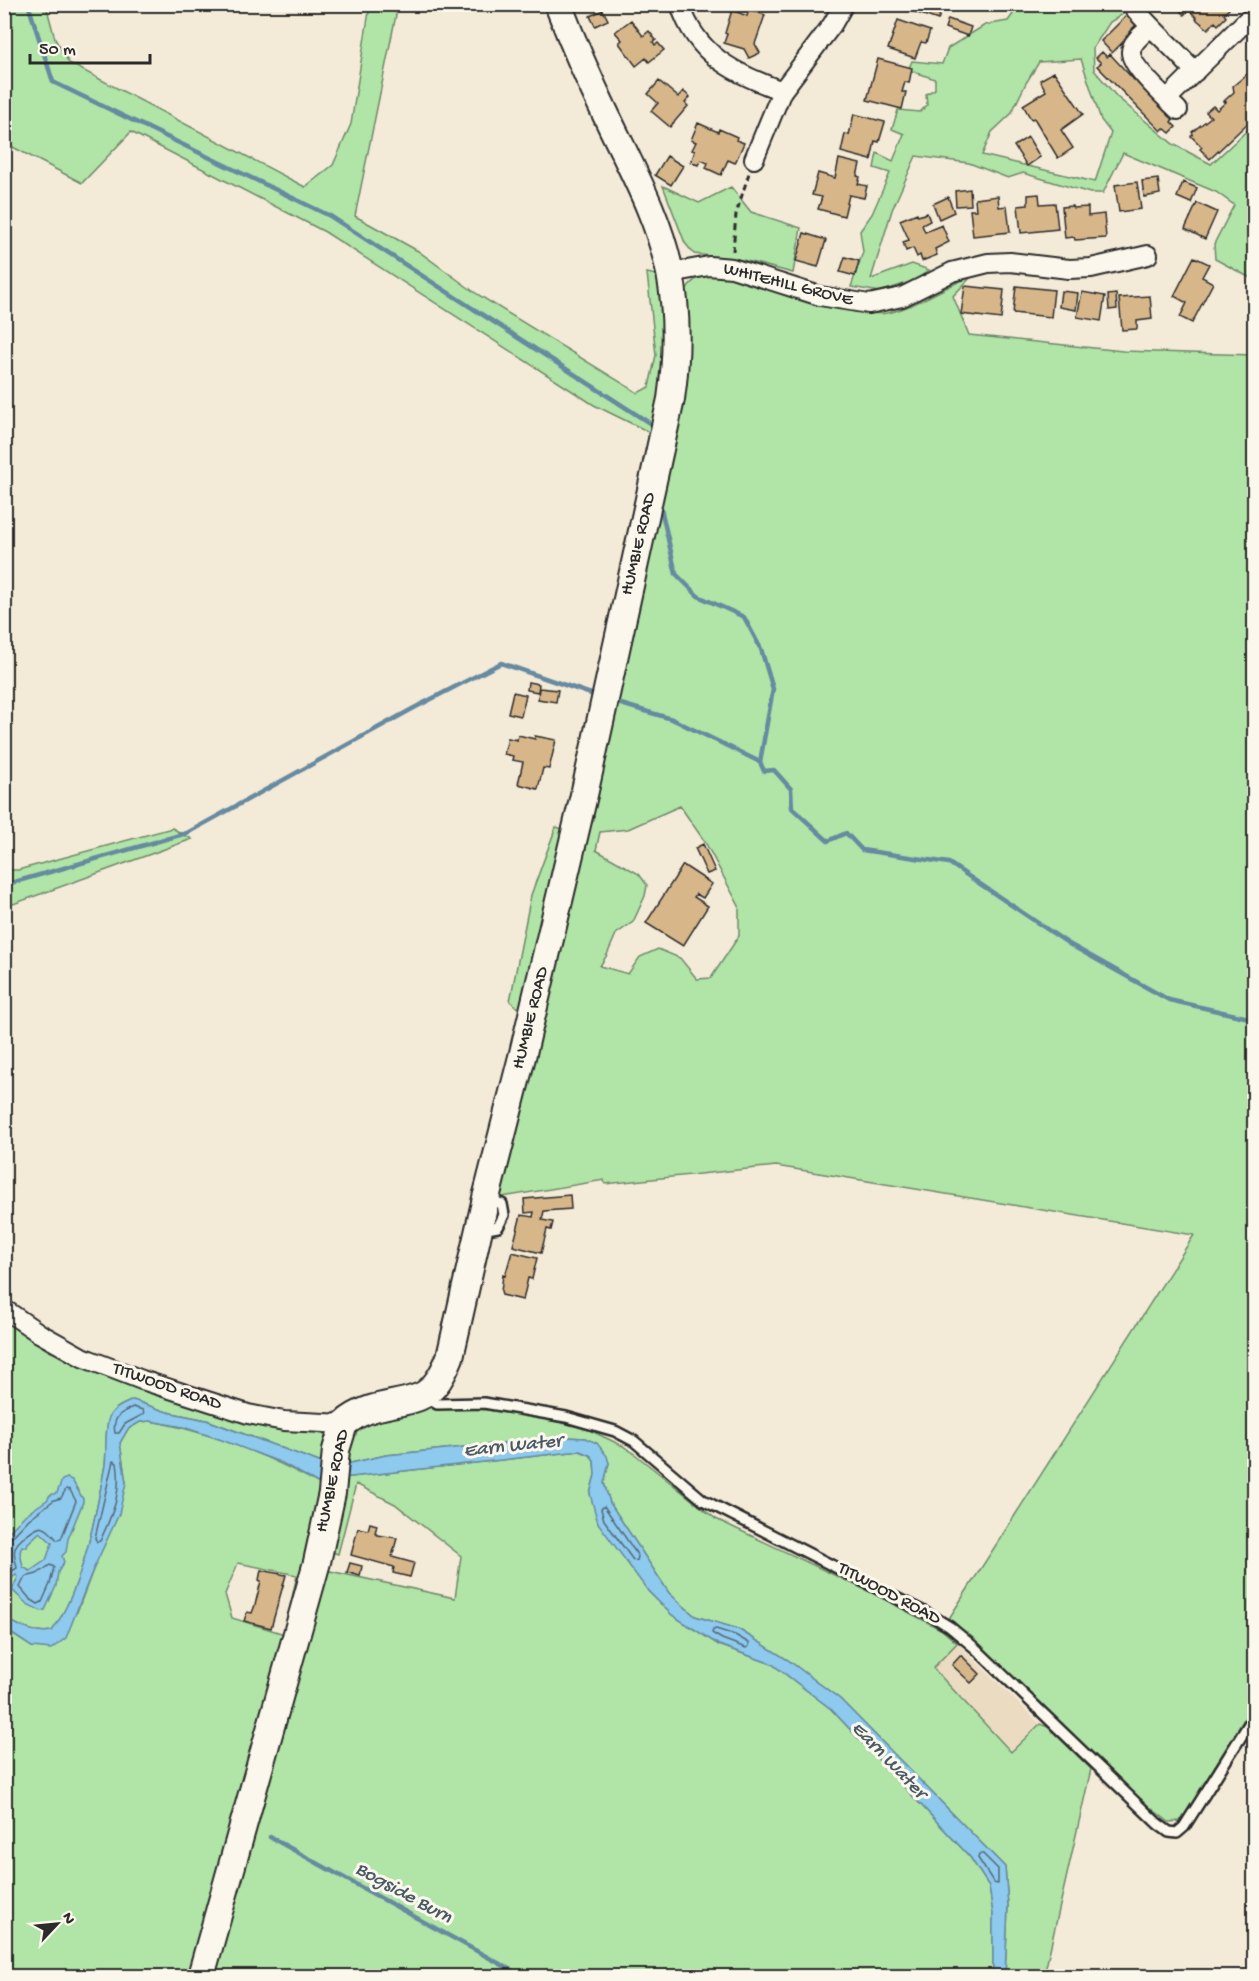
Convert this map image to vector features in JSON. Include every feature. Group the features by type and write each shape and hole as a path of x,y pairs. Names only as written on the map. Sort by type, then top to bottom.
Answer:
{"street":[{"name":"HUMBIE ROAD","path":"201,1977 317,1562 332,1492 336,1450 344,1424 367,1410 422,1395 442,1376 450,1357 486,1198 566,875 666,427 675,368 677,333 670,273 662,239 643,191 586,75 558,4"},
{"path":"680,4 686,24 698,41 714,56 745,76 782,91"},
{"path":"754,159 782,91 832,25 844,4"},
{"path":"1131,4 1195,72"},
{"path":"1151,27 1134,43 1130,50 1131,56 1173,104 1195,72 1247,20"},
{"name":"WHITEHILL GROVE","path":"670,273 709,266 732,268 789,288 869,304 902,297 952,272 988,263 1021,262 1069,269 1091,268 1148,255"},
{"name":"TITWOOD ROAD","path":"4,1309 39,1333 82,1357 142,1380 248,1414 284,1421 344,1424"}],"lane":[{"name":"TITWOOD ROAD","path":"422,1395 437,1404 484,1403 566,1417 615,1431 634,1441 703,1500 876,1586 950,1626 984,1655 1158,1824 1169,1832 1177,1833 1184,1827 1254,1716"}],"path":[{"path":"732,268 736,214 754,159"}],"shaded area":[{"path":"957,1643 1040,1724 1011,1752 932,1668"}],"green space":[{"path":"4,5 46,5 55,39 69,63 305,187 333,165 351,124 370,5 398,5 355,216 418,251 477,294 638,393 649,387 656,355 647,273 661,276 667,347 655,435 594,405 325,232 131,132 82,183 5,143"},
{"path":"1007,5 1124,5 1128,11 1110,22 1093,48 1094,70 1117,97 1173,144 1211,164 1254,124 1254,280 1215,259 1214,244 1234,205 1216,192 1123,153 1103,193 1090,193 1023,173 1008,178 969,163 916,156 892,210 871,279 912,264 929,270 916,280 880,292 851,287 863,252 860,231 872,214 890,173 874,168 877,153 893,161 904,134 892,129 898,110 920,112 927,105 926,94 935,89 935,79 908,70 912,61 942,64 948,48 985,25 1008,21 1013,14","holes":["1081,59 1101,120 1111,133 1095,182 982,155 992,132 1011,114 1039,62"]},
{"path":"663,186 699,203 731,187 751,212 801,228 793,273 743,260 694,254 685,243"},
{"path":"707,274 763,284 836,306 879,314 908,306 972,276 953,296 969,335 1123,351 1254,355 1254,1703 1181,1821 1169,1822 1143,1802 948,1620 1194,1235 776,1166 605,1184 604,1180 496,1198 579,845 594,816 588,803 683,296 689,285","holes":["680,806 705,842 739,906 739,936 711,978 697,979 680,958 658,949 640,957 628,974 600,966 616,934 633,922 645,896 647,885 639,874 596,850 600,832 628,829"]},
{"path":"556,827 567,830 524,1014 510,1001 531,895"},
{"path":"172,828 192,839 5,907 5,870 18,870"},
{"path":"4,1321 49,1351 79,1362 325,1435 331,1443 330,1466 207,1420 167,1412 133,1400 124,1404 115,1410 109,1420 105,1465 97,1506 80,1574 72,1595 52,1631 39,1631 21,1626 4,1616"},
{"path":"439,1405 516,1413 585,1428 623,1446 716,1519 872,1593 942,1630 957,1643 933,1668 1011,1752 1040,1724 1048,1727 1091,1769 1044,1976 1005,1976 1008,1906 1005,1867 840,1699 788,1660 738,1629 695,1616 669,1593 610,1503 604,1483 609,1463 585,1438 565,1437 386,1455 342,1465 351,1432 361,1422"},
{"path":"150,1421 240,1446 325,1487 293,1617 288,1616 297,1575 238,1563 225,1594 232,1618 288,1635 191,1976 5,1976 4,1629 32,1647 77,1612 126,1483 120,1443 128,1429 140,1422"},
{"path":"580,1451 590,1455 594,1460 595,1475 590,1494 648,1591 672,1615 719,1645 772,1664 831,1709 970,1857 989,1886 993,1914 993,1976 211,1976 325,1570 455,1598 461,1556 395,1504 356,1484 338,1554 329,1551 342,1478"}],"water":[{"path":"133,1400 167,1412 206,1420 330,1466 325,1487 282,1463 219,1439 183,1427 150,1421 140,1422 128,1429 120,1443 126,1483 119,1514 92,1572 66,1638 51,1649 32,1647 5,1629 4,1616 26,1629 45,1632 52,1631 63,1614 80,1574 92,1529 105,1465 108,1420 120,1406"},
{"name":"Earn Water","path":"565,1437 585,1438 597,1443 607,1456 609,1463 604,1483 610,1503 669,1593 695,1616 738,1629 788,1660 840,1699 1005,1867 1008,1906 1005,1976 993,1976 993,1914 989,1886 970,1857 831,1709 772,1664 719,1645 672,1615 648,1591 598,1523 590,1494 595,1475 594,1460 590,1455 580,1451 342,1478 342,1465 386,1455"},
{"path":"67,1478 72,1480 83,1502 68,1539 66,1552 62,1556 64,1562 58,1572 56,1586 45,1610 41,1611 27,1604 12,1590 18,1577 16,1575 5,1581 5,1534 25,1515 47,1500 50,1495 57,1493 62,1480","holes":["40,1532 52,1543 46,1560 30,1571 23,1567 20,1552 22,1546 27,1547 28,1543"]}],"building":[{"path":"911,4 953,4 950,11 942,8 938,20 909,10"},
{"path":"1181,4 1225,4 1229,9 1224,14 1226,17 1218,25 1215,22 1208,29 1189,10 1184,15 1178,8"},
{"path":"749,9 765,15 755,44 760,53 749,58 744,49 724,43 732,10 747,16"},
{"path":"603,10 608,20 595,26 590,16"},
{"path":"1127,15 1136,25 1132,29 1134,31 1112,53 1101,41"},
{"path":"948,19 971,27 968,36 945,28"},
{"path":"631,20 643,36 649,31 656,40 653,42 655,45 658,43 664,50 649,62 646,58 636,66 619,43 622,40 615,32"},
{"path":"898,20 930,31 926,43 921,42 915,58 888,49"},
{"path":"1102,52 1107,57 1110,54 1134,80 1136,78 1173,119 1171,122 1176,127 1170,133 1164,128 1161,131 1097,66 1101,63 1096,58"},
{"path":"878,59 912,68 909,83 905,82 902,92 906,92 902,109 867,100"},
{"path":"1254,60 1254,119 1210,159 1191,136 1192,132 1211,117 1206,112 1213,106 1217,110 1226,102 1224,101 1234,92 1233,86 1252,70 1248,66"},
{"path":"1054,72 1083,114 1061,130 1073,148 1058,158 1034,118 1031,119 1023,105 1046,91 1040,80"},
{"path":"659,81 678,97 683,91 690,97 685,103 688,106 670,127 651,111 658,103 648,94"},
{"path":"854,114 885,122 879,142 875,141 871,160 841,152 845,134 849,135"},
{"path":"698,123 718,132 719,129 737,137 736,140 744,143 735,163 728,160 721,175 706,168 708,163 701,160 698,165 691,162 695,151 692,150 696,142 691,140"},
{"path":"1028,137 1040,157 1027,166 1014,146"},
{"path":"667,156 683,166 671,185 655,175"},
{"path":"839,159 860,164 858,184 867,186 864,198 849,195 844,216 818,209 822,197 812,195 818,173 835,178"},
{"path":"1158,179 1160,194 1144,197 1142,181"},
{"path":"1137,182 1141,209 1119,212 1115,185"},
{"path":"1183,182 1197,188 1191,203 1177,197"},
{"path":"970,189 971,205 956,206 955,191"},
{"path":"1039,194 1040,204 1055,203 1058,229 1021,233 1018,206 1028,205 1028,195"},
{"path":"998,196 999,207 1007,206 1010,232 973,236 970,210 976,210 975,199"},
{"path":"948,197 954,212 939,219 933,204"},
{"path":"1197,203 1217,212 1205,239 1185,229"},
{"path":"1072,206 1073,208 1088,207 1088,216 1104,214 1106,238 1075,240 1074,237 1065,238 1062,207"},
{"path":"917,213 918,216 927,213 930,221 922,225 925,232 942,225 949,242 935,249 937,255 922,261 920,255 917,257 913,248 906,251 903,242 909,240 900,220"},
{"path":"804,233 826,240 818,267 796,261"},
{"path":"845,257 859,261 855,276 840,272"},
{"path":"1194,257 1209,264 1202,277 1213,283 1192,323 1180,317 1187,303 1174,296"},
{"path":"965,286 1004,290 1001,319 961,314"},
{"path":"1016,286 1054,290 1051,317 1013,313"},
{"path":"1061,291 1078,293 1076,310 1059,307"},
{"path":"1082,292 1105,296 1101,321 1077,317"},
{"path":"1116,294 1117,309 1109,310 1108,295"},
{"path":"1150,296 1152,319 1137,321 1137,329 1122,330 1119,298"},
{"path":"528,682 539,684 538,692 527,690"},
{"path":"539,688 558,690 556,702 538,699"},
{"path":"513,692 526,695 521,716 508,713"},
{"path":"518,735 556,740 549,769 543,768 538,789 518,784 523,762 512,760 513,756 504,754 508,738 517,740"},
{"path":"703,844 715,871 707,874 695,848"},
{"path":"683,865 712,884 703,898 696,894 694,897 708,906 683,946 646,923"},
{"path":"570,1195 571,1209 544,1211 542,1220 553,1222 551,1230 547,1229 541,1253 513,1246 521,1215 533,1217 534,1212 525,1213 524,1199"},
{"path":"512,1252 537,1258 532,1279 528,1278 523,1300 502,1295 501,1292 503,1275 505,1276"},
{"path":"370,1523 377,1525 375,1533 378,1535 397,1538 392,1557 414,1563 410,1577 393,1573 394,1567 351,1555 358,1528 368,1530"},
{"path":"350,1563 362,1566 360,1576 347,1572"},
{"path":"261,1570 286,1575 271,1628 244,1621 247,1612 252,1613 255,1605 261,1581 259,1580"},
{"path":"961,1655 980,1674 971,1683 952,1665"}],"waterway":[{"path":"28,4 53,82 330,216 651,424 652,432"},
{"path":"660,504 676,574 698,596 744,617 761,649 773,689 760,762 764,771 774,770 791,789 792,808 828,841 846,833 862,850 949,863 1069,944 1169,1000 1249,1018 1254,1017"},
{"path":"4,885 187,833 414,708 501,663 591,694"},
{"path":"614,702 672,719 760,762"},
{"name":"Bogside Burn","path":"270,1837 522,1976"}]}
